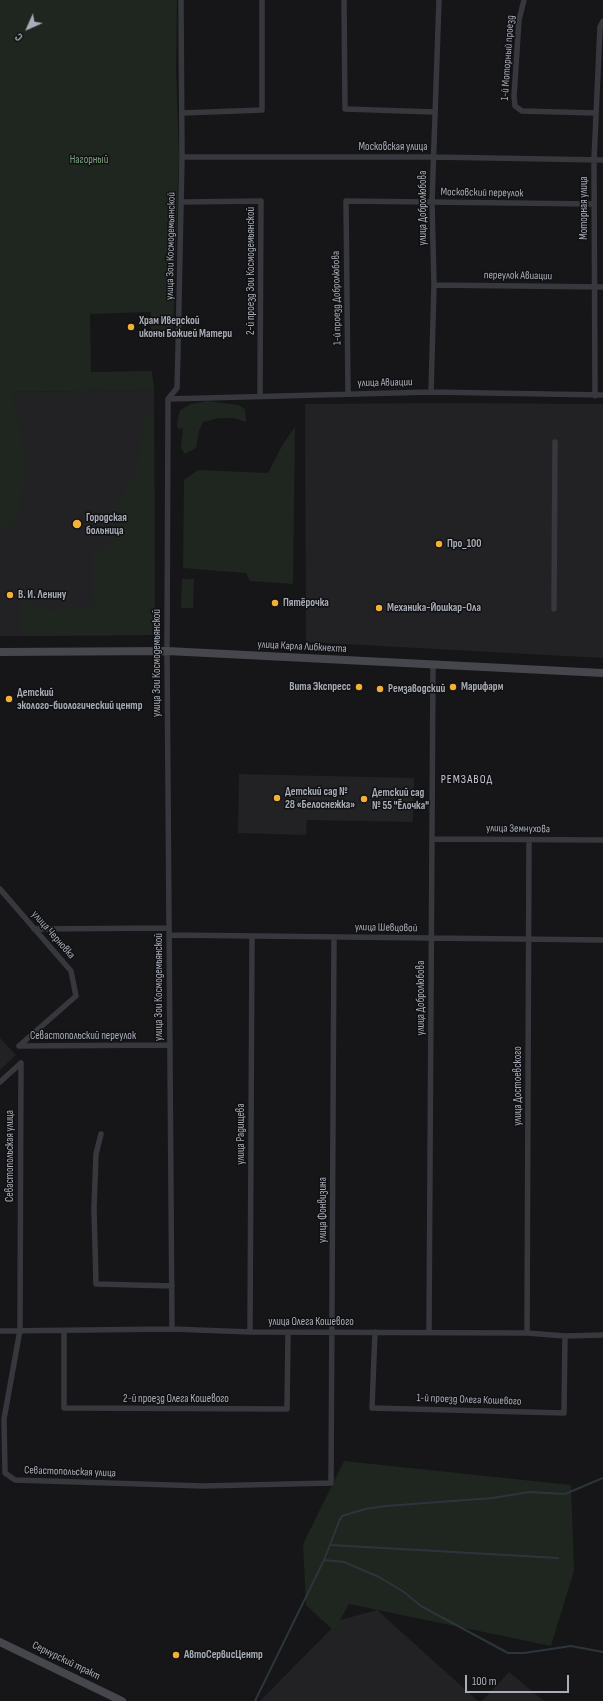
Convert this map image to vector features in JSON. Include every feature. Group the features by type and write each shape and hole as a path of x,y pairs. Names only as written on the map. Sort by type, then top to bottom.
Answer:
{"main road":[{"name":"улица Карла Либкнехта","path":"0,652 167,651 603,673"},
{"name":"Сернурский тракт","path":"0,1642 122,1701"},
{"path":"100,1690 110,1701"}],"street":[{"name":"улица Зои Космодемьянской","path":"172,1329 167,651 168,399 177,388 182,202 181,0"},
{"path":"182,113 262,110 262,0"},
{"path":"344,0 345,109 434,112"},
{"name":"улица Добролюбова","path":"431,392 434,285 432,202 439,0"},
{"name":"1-й Моторный проезд","path":"524,0 519,20 514,96 515,106 522,111 596,113"},
{"name":"Моторная улица","path":"595,396 594,160 600,27 603,21"},
{"name":"Московская улица","path":"182,157 433,157 603,160"},
{"name":"2-й проезд Зои Космодемьянской","path":"182,202 261,201 260,395"},
{"name":"Московский переулок","path":"346,201 594,204"},
{"name":"1-й проезд Добролюбова","path":"346,201 348,394"},
{"name":"переулок Авиации","path":"434,285 603,287"},
{"name":"улица Авиации","path":"168,399 260,395 431,392 603,396"},
{"path":"554,609 555,442"},
{"name":"улица Добролюбова","path":"429,1332 433,664"},
{"name":"улица Земнухова","path":"432,839 603,840"},
{"name":"улица Достоевского","path":"527,1333 529,840"},
{"name":"улица Черновка","path":"0,889 71,971 76,996 19,1046"},
{"path":"34,929 169,928"},
{"name":"улица Шевцовой","path":"169,935 603,940"},
{"name":"улица Радищева","path":"250,1332 252,936"},
{"name":"улица Фонвизина","path":"331,1483 334,937"},
{"name":"Севастопольский переулок","path":"19,1046 170,1045"},
{"name":"Севастопольская улица","path":"0,1082 21,1063 20,1330 4,1419 5,1472 15,1480 203,1486 331,1483"},
{"path":"101,1134 96,1154 94,1208 96,1284 172,1286"},
{"name":"улица Олега Кошевого","path":"0,1331 172,1329 250,1332 429,1332 527,1333 565,1336 603,1335"},
{"name":"2-й проезд Олега Кошевого","path":"64,1331 64,1408 286,1409 288,1332"},
{"name":"1-й проезд Олега Кошевого","path":"375,1332 372,1408 564,1412 565,1336"}],"shaded area":[{"name":"Городская больница","path":"154,390 155,635 0,636 0,392"},
{"path":"305,404 603,404 603,658 306,642"},
{"path":"239,774 414,778 413,822 307,820 306,835 238,833"},
{"path":"0,1038 16,1055 0,1070"},
{"path":"377,1610 478,1701 260,1701 340,1620"},
{"path":"509,1672 544,1701 482,1701"}],"green space":[{"name":"Нагорный","path":"0,0 177,0 176,72 179,156 173,330 151,331 151,312 90,314 91,372 152,371 154,390 10,392 17,412 26,469 19,511 13,522 0,532"},
{"path":"207,401 238,405 245,409 246,422 234,418 219,418 203,422 199,431 196,448 185,454 181,448 183,428 178,429 177,422 180,410 191,404"},
{"path":"154,412 155,635 22,636 22,596 46,611 94,606 94,551 109,547 112,519 119,498 136,474 145,413"},
{"path":"295,427 293,584 250,581 246,573 183,568 184,480 198,470 268,473 283,444"},
{"path":"182,579 194,579 193,608 181,608"},
{"path":"344,1461 571,1485 574,1571 551,1646 349,1604 334,1631 306,1605 303,1544"}],"waterway":[{"path":"340,1520 342,1516 365,1509 386,1506 493,1498 529,1492 565,1494 603,1478"},
{"path":"255,1701 324,1560 340,1519"},
{"path":"331,1545 558,1558"},
{"path":"324,1560 344,1562 379,1577 404,1592 421,1606 508,1653 524,1653 571,1646 603,1652"}],"place":[{"name":"Храм Иверской иконы Божией Матери","path":"131,327"},
{"name":"Городская больница","path":"77,524"},
{"name":"Про_100","path":"439,544"},
{"name":"В. И. Ленину","path":"10,595"},
{"name":"Пятёрочка","path":"275,603"},
{"name":"Механика-Йошкар-Ола","path":"379,608"},
{"name":"Вита Экспресс","path":"359,687"},
{"name":"Марифарм","path":"453,687"},
{"name":"Ремзаводский","path":"380,689"},
{"name":"Детский эколого-биологический центр","path":"9,699"},
{"name":"Детский сад № 28 «Белоснежка»","path":"277,798"},
{"name":"Детский сад № 55 \"Ёлочка\"","path":"364,799"},
{"name":"АвтоСервисЦентр","path":"176,1655"}],"district":[{"name":"РЕМЗАВОД","path":"467,780"}]}
